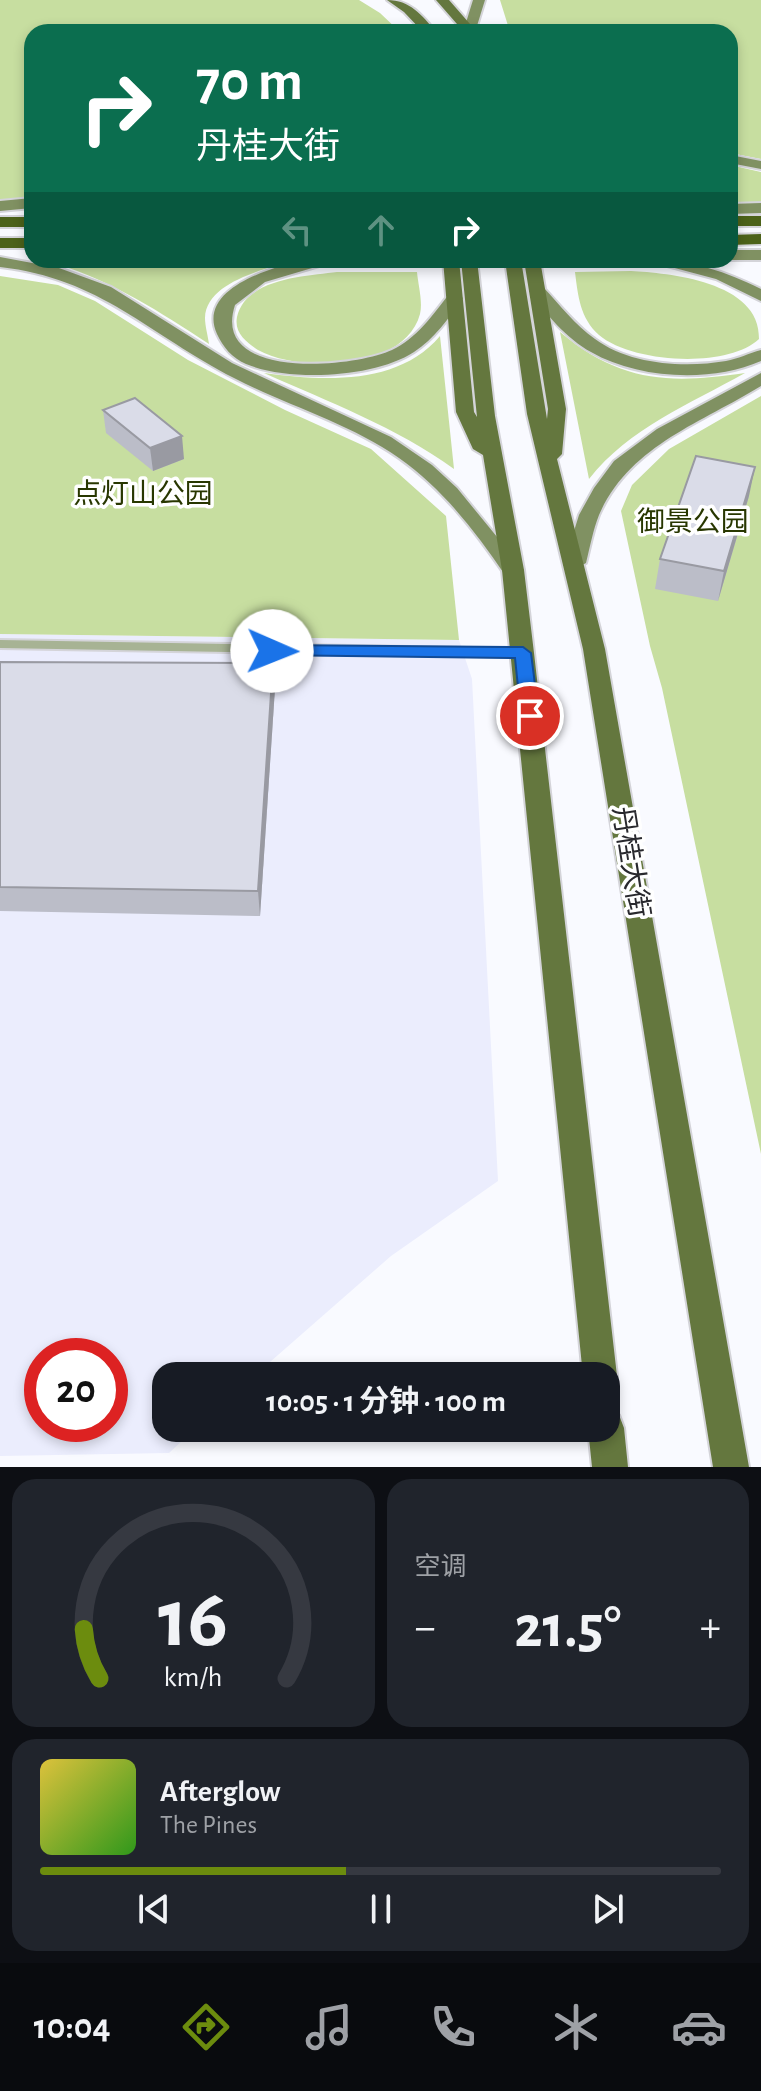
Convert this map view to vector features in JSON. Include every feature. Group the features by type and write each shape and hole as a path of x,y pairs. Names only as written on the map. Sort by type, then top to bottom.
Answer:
{"highway":[{"path":"738,221 761,221"},
{"path":"0,222 24,222"},
{"path":"738,240 761,239"},
{"path":"0,243 24,243"}],"main road":[{"path":"393,0 408,9 422,24"},
{"path":"442,0 464,24"},
{"path":"452,268 465,412 496,473"},
{"path":"470,268 486,416 513,570 523,653 599,1362"},
{"name":"丹桂大街","path":"514,268 536,414 594,649 731,1467"},
{"path":"533,268 557,409 551,468"},
{"path":"607,1442 610,1467"}],"street":[{"path":"472,24 479,0"},
{"path":"738,161 761,165"},
{"path":"0,208 24,204"},
{"path":"0,208 24,210"},
{"path":"738,209 761,208"},
{"path":"738,255 761,255"},
{"path":"0,259 24,258"},
{"path":"0,259 24,265"},
{"path":"38,268 67,275 108,292 196,349 252,380 345,420 391,444 455,496 482,526 513,570"},
{"path":"297,268 245,288 227,303 223,319 225,335 232,346 252,359 289,368 326,371 369,365 397,355 418,342 455,298"},
{"path":"692,268 722,276 761,296"},
{"path":"537,291 596,348 625,360 687,368 720,366 761,355"},
{"path":"575,563 589,514 612,477 641,446 761,378"}],"lane":[{"path":"0,644 523,653"}],"shaded area":[{"path":"0,634 459,640 472,679 498,1181 391,1256 270,1362 152,1362 152,1442 181,1442 169,1453 0,1456"}],"green space":[{"path":"0,0 359,0 392,24 24,24 24,198 0,200"},
{"path":"500,0 761,0 761,159 738,155 738,24 508,24"},
{"path":"738,167 761,172 761,202 738,202"},
{"path":"69,268 268,268 232,283 213,297 205,318 209,344 154,309"},
{"path":"631,271 688,278 729,293 745,304 756,320 759,339 744,349 725,355 679,359 633,352 614,344 599,335 584,314 575,272"},
{"path":"337,272 417,272 421,309 410,333 394,347 373,357 323,364 276,357 258,350 239,332 237,317 252,294 279,281"},
{"name":"点灯山公园","path":"0,276 58,285 95,301 188,360 285,410 371,449 446,516 459,640 0,634"},
{"path":"560,332 604,361 647,376 693,378 745,373 641,431 589,479"},
{"path":"440,336 454,469 386,428 264,373 335,378 381,372 423,352"},
{"name":"御景公园","path":"761,396 761,1154 662,688 621,511 632,485 669,449"}],"building":[{"path":"135,398 182,436 150,448 103,410"},
{"path":"696,456 755,467 724,571 660,559"},
{"path":"0,662 273,663 258,891 0,887"}],"route":[{"path":"272,651 523,653 530,716"}]}
